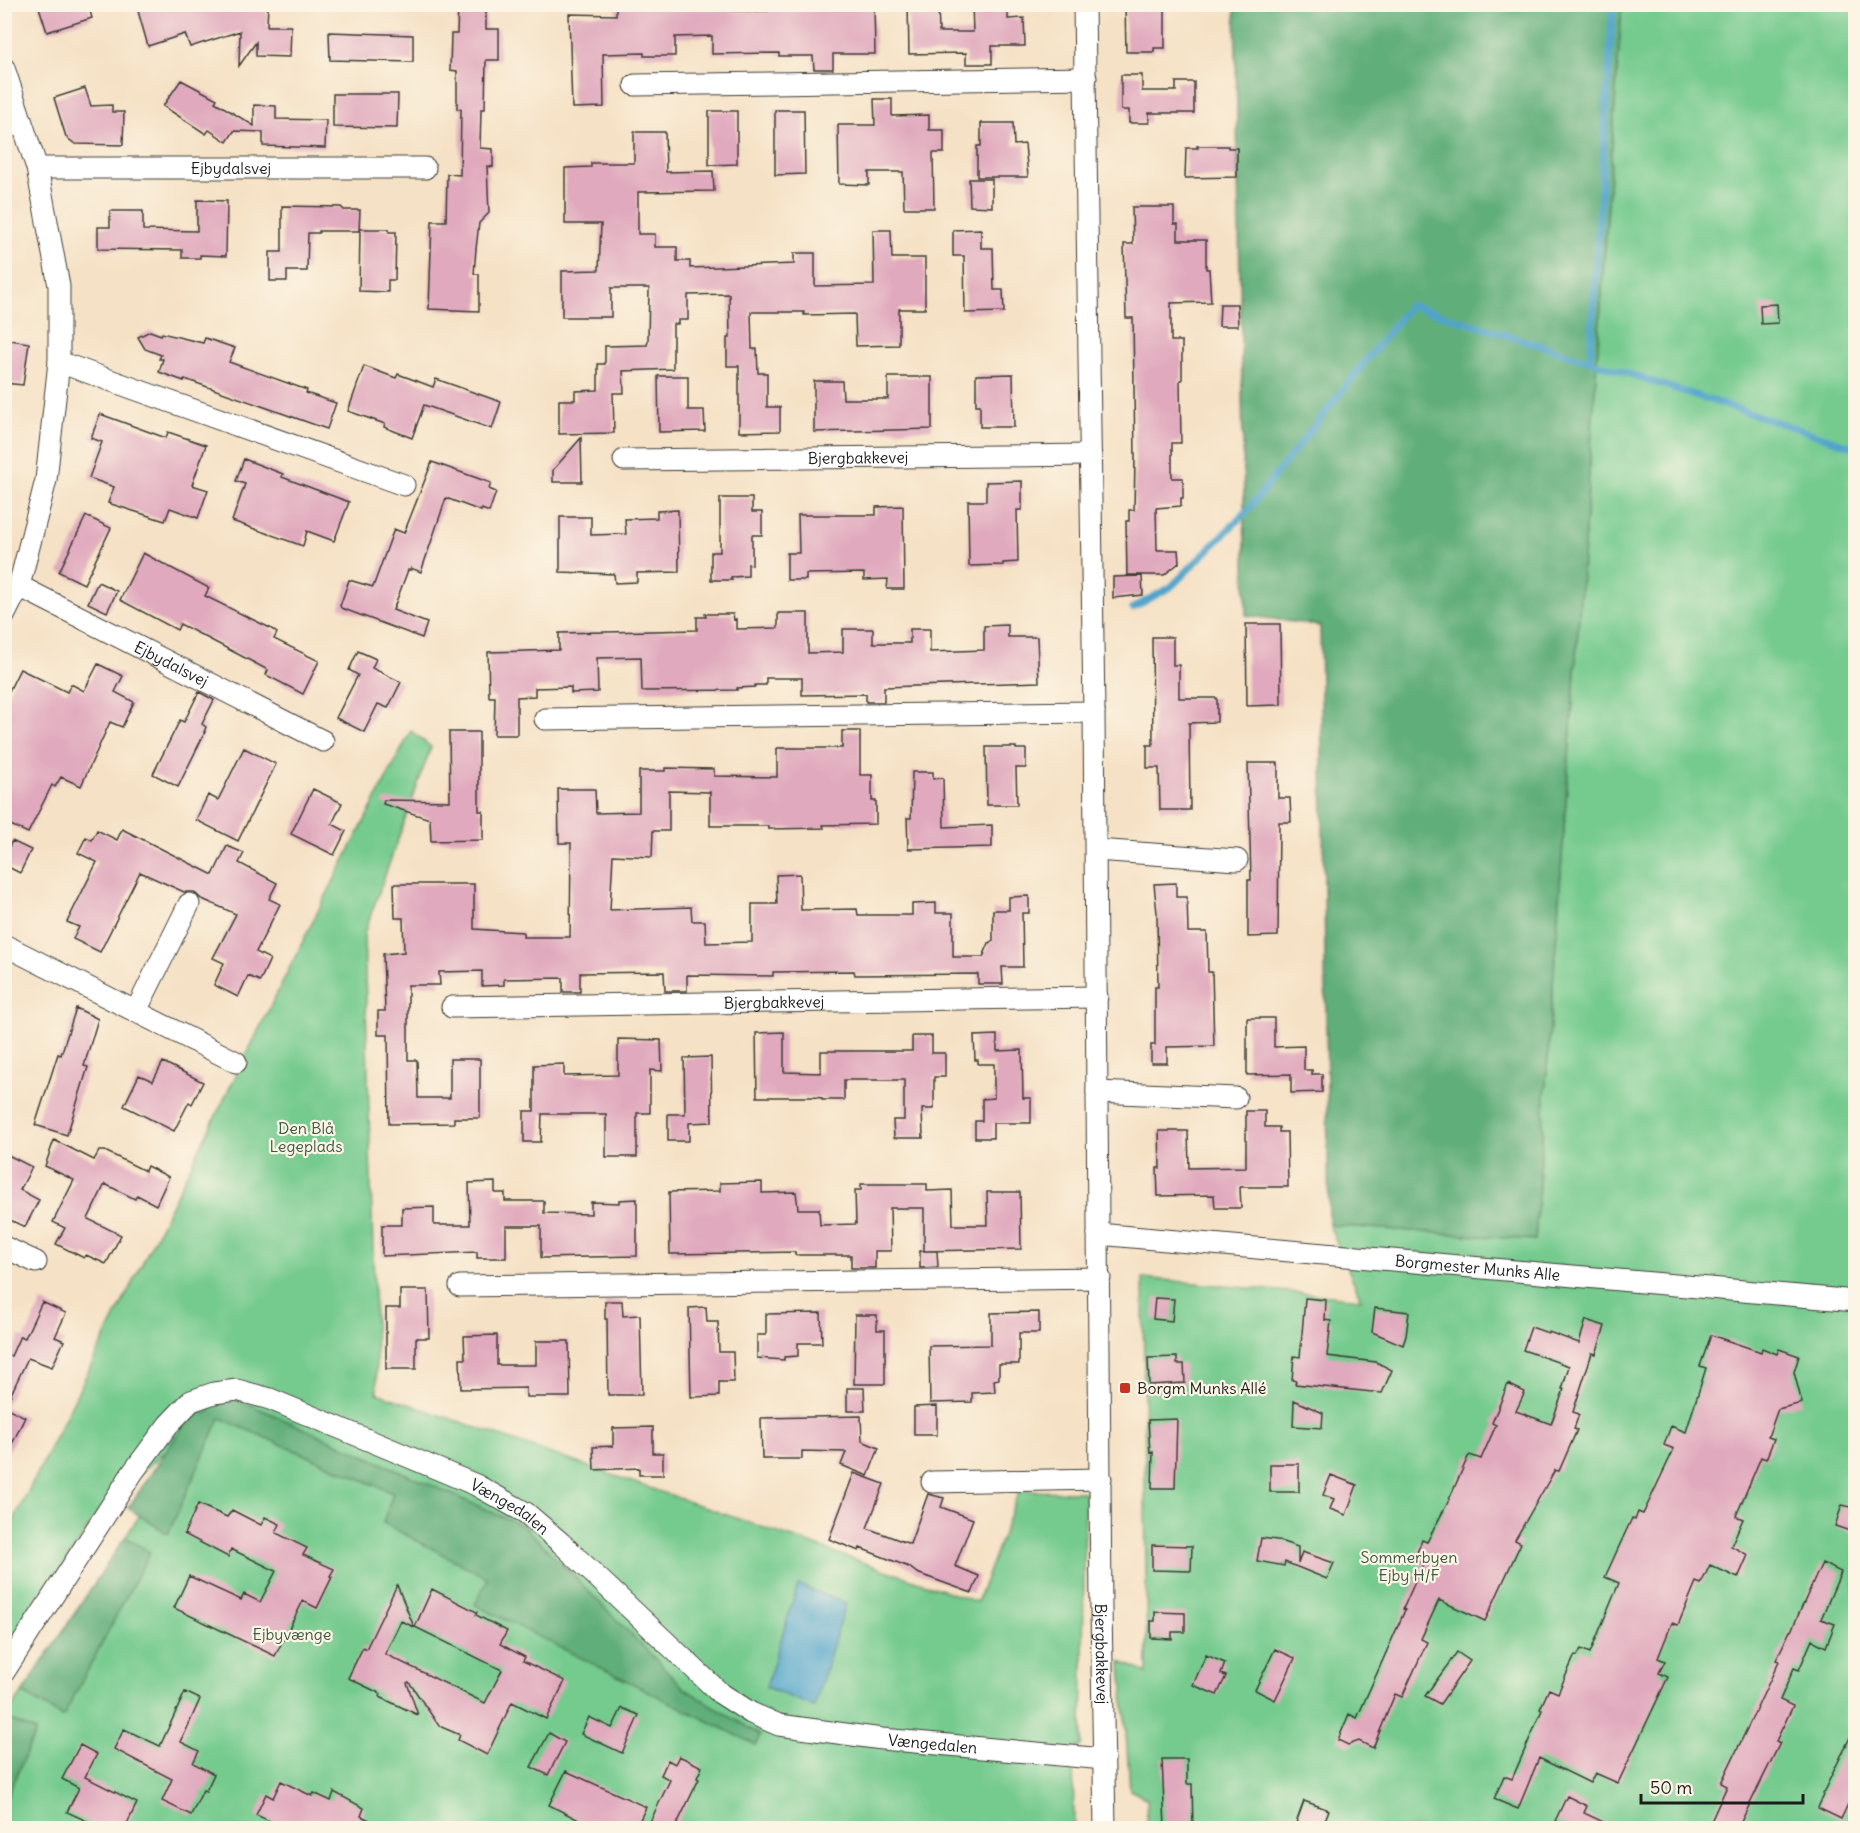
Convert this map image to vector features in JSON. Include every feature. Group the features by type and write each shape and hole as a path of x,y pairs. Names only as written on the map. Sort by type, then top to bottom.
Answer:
{"street":[{"name":"Bjergbakkevej","path":"1084,4 1096,850 1096,1092 1105,1828"},
{"path":"4,68 37,168 59,286 59,362 46,480 19,586 4,616"},
{"path":"635,84 1086,78"},
{"name":"Ejbydalsvej","path":"37,168 425,168"},
{"path":"59,362 405,484"},
{"name":"Bjergbakkevej","path":"624,460 1091,455"},
{"name":"Ejbydalsvej","path":"19,586 323,741"},
{"path":"545,719 1094,712"},
{"path":"1096,850 1237,860"},
{"path":"136,1011 189,904"},
{"path":"4,945 236,1062"},
{"name":"Bjergbakkevej","path":"452,1007 1097,997"},
{"path":"1096,1092 1236,1098"},
{"name":"Borgmester Munks Alle","path":"1098,1234 1856,1301"},
{"path":"4,1247 36,1262"},
{"path":"460,1286 1100,1278"},
{"name":"Vængedalen","path":"4,1672 133,1472 168,1425 191,1401 214,1393 237,1390 270,1399 466,1481 526,1513 561,1543 720,1693 751,1713 779,1725 882,1739 1104,1759"},
{"path":"932,1482 1101,1479"}],"green space":[{"path":"1235,5 1622,5 1535,1240 1329,1225 1320,626 1246,615"},
{"name":"Sommerbyen Ejby H/F","path":"1622,5 1855,5 1855,1828 1147,1828 1147,1799 1130,1790 1121,1662 1147,1673 1143,1278 1361,1299 1329,1225 1535,1240"},
{"path":"411,731 431,747 364,934 377,1393 977,1602 1019,1491 1085,1492 1082,1745 1073,1749 1074,1828 5,1828 5,1719 206,1415 100,1510 5,1654 5,1538 314,919"},
{"path":"222,1392 525,1527 685,1689 760,1735 756,1745 475,1605 488,1578 383,1523 393,1493 220,1418 168,1534 128,1508 193,1411 208,1413"},
{"path":"125,1537 150,1552 63,1717 22,1693"},
{"path":"4,1719 36,1731 5,1801"}],"water":[{"path":"798,1585 846,1603 814,1707 766,1687"}],"building":[{"path":"38,4 88,4 92,18 47,32"},
{"path":"136,4 268,4 267,26 291,26 290,57 256,56 256,42 239,66 240,31 190,47 185,34 148,46"},
{"path":"458,4 486,5 486,29 499,29 499,60 486,60 485,109 481,109 480,148 493,149 493,167 487,166 489,213 479,223 476,249 474,274 479,274 479,311 429,309 432,221 446,221 447,174 460,175 461,109 457,109 457,71 450,70 451,34 457,34"},
{"path":"616,4 715,4 715,9 768,11 768,4 874,4 875,54 833,54 833,69 814,69 813,56 779,56 779,53 712,54 712,36 675,37 675,56 644,56 644,53 603,54 604,107 572,108 569,14 616,15"},
{"path":"908,4 938,4 939,32 973,32 972,4 1008,4 1008,19 1024,18 1025,46 992,46 992,64 966,64 966,53 909,54"},
{"path":"1125,4 1165,4 1165,48 1154,48 1154,52 1126,52"},
{"path":"329,32 413,35 413,62 330,60"},
{"path":"1121,75 1142,75 1142,91 1176,91 1176,82 1194,82 1194,113 1149,113 1149,123 1129,123 1129,110 1121,110"},
{"path":"181,80 217,99 215,102 254,126 254,105 276,106 276,119 326,120 325,148 263,146 263,132 234,131 227,142 209,130 206,134 163,106"},
{"path":"85,88 91,106 112,105 112,112 124,112 123,145 75,144 66,137 54,98"},
{"path":"333,94 398,94 397,128 333,127"},
{"path":"874,99 892,99 892,116 929,115 929,130 944,130 944,153 933,153 934,208 904,208 903,172 869,172 869,185 839,184 838,125 875,125"},
{"path":"775,110 804,110 805,174 775,175"},
{"path":"709,111 737,111 737,164 709,165"},
{"path":"981,123 1013,123 1014,145 1025,144 1028,177 977,177 977,146 981,146"},
{"path":"634,132 665,132 666,172 713,171 714,191 638,192 638,234 655,234 655,247 677,247 677,261 690,261 690,268 794,264 794,253 815,253 815,286 874,285 873,230 891,230 892,258 925,258 925,309 899,309 899,345 856,346 855,314 804,315 804,312 751,312 752,349 757,349 758,373 767,373 767,407 780,407 780,431 739,432 739,366 727,366 727,338 730,338 729,294 688,295 688,320 678,320 678,324 673,324 673,369 623,371 624,393 613,393 614,433 559,434 559,400 575,400 575,391 598,390 598,364 605,364 605,346 647,345 648,341 649,288 611,288 611,317 562,317 562,271 599,270 601,224 565,224 565,168 591,167 591,163 634,163"},
{"path":"1197,146 1237,148 1237,177 1185,178 1186,148 1198,148"},
{"path":"969,179 992,179 992,207 970,206"},
{"path":"197,200 227,201 226,256 200,255 200,258 182,258 182,250 98,249 98,227 110,227 110,211 143,211 143,230 197,231"},
{"path":"282,206 341,207 344,210 360,210 359,231 308,233 307,271 287,271 287,281 270,281 270,252 282,252"},
{"path":"1132,207 1174,207 1174,224 1178,224 1178,240 1206,240 1206,269 1209,269 1211,302 1171,303 1171,341 1182,341 1181,443 1172,443 1172,478 1183,478 1183,498 1181,498 1181,506 1156,508 1157,550 1178,550 1179,563 1164,575 1127,575 1126,521 1129,521 1129,510 1134,510 1135,458 1133,318 1126,318 1124,244 1133,244"},
{"path":"360,229 389,229 389,232 396,232 395,280 388,280 388,292 359,291"},
{"path":"981,229 981,248 993,248 994,290 1003,290 1004,312 965,313 964,256 953,256 953,230"},
{"path":"1220,304 1237,304 1238,326 1219,326"},
{"path":"1777,304 1778,323 1761,324 1760,305"},
{"path":"150,331 203,343 205,338 235,348 229,362 336,403 327,429 159,372 163,359 159,359 161,355 145,349 138,337"},
{"path":"4,339 29,343 23,385 4,383"},
{"path":"364,366 396,378 398,374 433,387 436,379 501,402 492,429 424,405 412,438 384,427 385,424 348,411"},
{"path":"1013,374 1014,427 980,427 980,405 976,405 976,375"},
{"path":"658,376 688,376 688,410 704,410 705,431 659,432"},
{"path":"888,377 932,377 932,429 814,432 814,381 842,381 843,399 888,399"},
{"path":"100,414 166,438 168,432 206,445 192,485 208,490 198,518 170,508 165,521 108,503 114,487 89,478 102,442 91,438"},
{"path":"581,438 582,482 553,482 553,470"},
{"path":"244,459 283,474 282,477 349,502 334,541 307,531 303,546 232,521 245,484 236,481"},
{"path":"432,462 491,483 489,489 496,492 489,512 446,498 421,572 411,568 408,570 393,610 427,623 422,638 340,606 349,580 373,587 394,529 404,533"},
{"path":"1022,481 1022,510 1017,510 1018,562 969,566 968,501 986,501 986,482"},
{"path":"720,498 752,498 752,512 762,512 762,535 752,535 752,565 748,564 748,576 731,577 732,580 711,580 711,552 720,552"},
{"path":"903,506 904,589 887,589 888,579 864,580 864,573 806,574 806,580 787,580 787,553 799,553 798,515 876,515 876,507"},
{"path":"678,510 679,572 637,573 637,582 615,583 614,574 560,572 560,517 591,517 591,535 626,534 625,519 657,518 657,511"},
{"path":"86,516 111,528 84,584 59,572"},
{"path":"143,553 209,588 205,596 270,628 277,633 274,639 319,661 303,694 266,675 268,670 180,624 177,630 120,600"},
{"path":"1142,576 1143,595 1113,598 1113,577"},
{"path":"98,582 117,591 107,612 88,603"},
{"path":"778,613 808,613 808,653 843,652 843,629 873,629 873,643 910,643 910,629 930,629 930,652 984,650 984,626 1008,625 1008,637 1037,637 1039,682 884,687 884,702 866,702 866,694 802,695 802,678 766,678 766,685 737,688 737,690 642,691 641,657 597,658 598,692 571,693 571,687 535,688 535,696 517,697 517,735 494,735 495,697 489,697 488,652 559,650 559,633 697,630 697,617 706,617 705,614 733,614 734,620 736,619 736,629 778,628"},
{"path":"1246,624 1280,624 1281,705 1247,706"},
{"path":"1152,637 1173,637 1173,665 1179,665 1179,698 1217,698 1217,722 1189,723 1190,810 1160,810 1159,768 1147,768 1147,745 1153,745"},
{"path":"358,651 376,659 372,668 401,682 388,708 378,704 364,732 336,718 358,675 349,670"},
{"path":"98,664 123,676 115,692 134,702 122,727 110,722 81,786 61,777 55,787 52,785 28,833 4,822 4,701 20,669 67,692 71,684 84,691"},
{"path":"199,692 214,700 202,724 206,727 205,732 178,787 153,774 180,720 184,722"},
{"path":"842,731 860,731 860,775 872,775 872,801 876,801 876,824 768,829 768,826 710,826 710,792 669,791 669,831 653,831 652,857 613,855 610,910 691,907 692,921 705,921 706,943 752,942 752,904 777,904 776,875 800,874 801,910 857,909 858,915 912,915 912,904 936,903 936,913 953,913 953,957 983,957 989,943 993,940 993,910 1009,910 1009,897 1029,896 1029,913 1022,913 1023,967 1002,967 1003,984 978,984 978,974 855,975 854,971 773,972 773,976 687,975 687,991 665,991 664,972 580,973 580,992 563,992 563,978 504,979 504,985 482,986 482,971 439,972 440,985 408,985 408,1060 417,1060 418,1098 450,1098 450,1059 480,1059 480,1118 454,1118 454,1123 389,1124 388,1035 378,1035 378,1011 385,1011 383,954 404,952 403,918 395,918 394,884 474,884 474,929 523,932 523,937 570,937 571,843 559,843 558,789 595,789 596,813 639,812 639,771 665,771 665,768 714,769 714,776 777,777 777,748 842,748"},
{"path":"449,732 479,732 479,811 483,811 483,840 431,841 430,819 383,804 384,800 450,801"},
{"path":"986,747 1026,749 1026,768 1016,768 1017,805 987,805"},
{"path":"244,748 276,764 238,841 196,820 208,795 218,800"},
{"path":"1248,763 1278,763 1278,798 1290,798 1291,822 1279,822 1278,936 1248,937 1248,880 1251,880"},
{"path":"912,772 933,772 933,779 943,778 944,827 992,825 992,847 908,849 907,818 911,818"},
{"path":"313,789 342,803 332,824 346,831 334,855 291,834"},
{"path":"122,829 213,875 227,846 244,853 239,863 277,883 269,899 280,904 256,952 270,959 260,981 248,976 238,997 214,985 224,963 213,958 236,914 200,898 194,892 184,892 140,872 100,952 73,939 79,927 67,922 97,862 78,853 86,837 92,840 97,830 117,840"},
{"path":"12,841 31,850 20,873 4,865 4,857"},
{"path":"1176,883 1176,897 1187,897 1188,932 1207,932 1208,972 1212,972 1214,1046 1167,1047 1167,1063 1151,1063 1151,1045 1155,1045 1155,987 1158,987 1157,913 1154,884"},
{"path":"76,1008 98,1019 84,1066 88,1067 67,1135 35,1125"},
{"path":"1247,1018 1274,1018 1274,1047 1304,1046 1304,1070 1312,1070 1312,1074 1322,1074 1322,1092 1291,1093 1291,1074 1247,1075"},
{"path":"784,1032 784,1072 821,1073 821,1051 912,1051 912,1036 932,1036 932,1053 945,1053 945,1077 934,1077 934,1109 922,1109 923,1138 894,1138 893,1120 904,1120 904,1080 844,1080 844,1100 822,1100 822,1098 812,1097 757,1097 756,1033"},
{"path":"997,1035 997,1051 1022,1050 1023,1098 1031,1098 1031,1123 993,1123 993,1138 975,1138 975,1121 982,1121 982,1099 994,1098 994,1064 978,1064 978,1060 975,1060 974,1036"},
{"path":"618,1039 661,1040 662,1071 650,1070 650,1113 637,1113 637,1157 606,1157 606,1114 542,1114 541,1142 524,1142 524,1111 534,1111 534,1065 564,1064 564,1076 618,1075"},
{"path":"711,1057 712,1122 689,1123 689,1141 668,1141 668,1114 685,1114 684,1058"},
{"path":"163,1062 203,1082 192,1104 189,1102 174,1131 124,1106 139,1075 153,1081"},
{"path":"1246,1111 1265,1111 1265,1127 1279,1127 1279,1132 1287,1132 1288,1187 1240,1187 1241,1208 1215,1208 1214,1195 1158,1196 1159,1131 1188,1131 1189,1168 1246,1167"},
{"path":"54,1140 94,1160 99,1151 105,1151 145,1171 147,1166 169,1177 156,1205 137,1195 135,1199 105,1184 88,1219 121,1235 106,1264 86,1255 84,1258 56,1244 65,1228 53,1222 74,1180 45,1166"},
{"path":"4,1153 32,1167 20,1190 39,1200 25,1227 6,1218 4,1221"},
{"path":"495,1182 495,1193 505,1193 505,1201 544,1201 544,1213 591,1214 591,1202 619,1203 619,1200 637,1199 637,1256 541,1258 541,1226 506,1226 506,1258 477,1258 477,1252 382,1256 382,1225 402,1225 402,1208 434,1207 434,1225 470,1225 469,1183"},
{"path":"762,1182 762,1193 796,1192 798,1209 819,1209 820,1225 856,1224 855,1190 861,1190 861,1184 927,1184 927,1191 952,1190 953,1225 988,1225 987,1192 1020,1192 1021,1249 924,1251 924,1208 890,1208 891,1251 875,1251 875,1268 851,1268 851,1255 795,1255 795,1252 670,1254 669,1192 720,1191 720,1183"},
{"path":"920,1251 937,1251 938,1267 920,1268"},
{"path":"400,1290 428,1290 429,1338 416,1338 416,1369 386,1369 386,1308 400,1308"},
{"path":"1155,1298 1174,1299 1172,1321 1153,1319"},
{"path":"1305,1298 1326,1300 1325,1320 1331,1321 1327,1356 1376,1362 1392,1370 1382,1393 1295,1384 1296,1381 1292,1380 1294,1356 1300,1357"},
{"path":"605,1301 622,1301 623,1316 640,1315 642,1395 608,1395"},
{"path":"42,1302 66,1313 55,1337 64,1341 52,1367 28,1358 5,1407 25,1417 4,1461 4,1354 11,1356 20,1336 25,1338"},
{"path":"706,1307 707,1322 718,1322 719,1352 733,1352 734,1382 719,1382 719,1396 691,1397 689,1308"},
{"path":"1375,1308 1409,1312 1403,1345 1372,1332"},
{"path":"1039,1312 1039,1333 1019,1333 1019,1364 999,1364 999,1379 994,1380 995,1392 972,1393 972,1402 930,1403 929,1346 991,1345 991,1313"},
{"path":"821,1313 822,1343 798,1343 798,1356 784,1357 784,1360 757,1358 757,1335 766,1335 766,1314"},
{"path":"855,1315 877,1315 877,1330 885,1330 885,1384 854,1384"},
{"path":"1586,1320 1605,1326 1596,1354 1592,1353 1573,1412 1579,1414 1574,1429 1577,1430 1559,1471 1555,1470 1515,1540 1521,1543 1485,1621 1439,1600 1421,1639 1427,1642 1402,1697 1395,1694 1373,1748 1359,1741 1348,1745 1338,1740 1349,1714 1357,1718 1405,1610 1403,1609 1423,1564 1414,1560 1422,1540 1427,1542 1468,1457 1470,1455 1481,1459 1496,1425 1492,1423 1508,1384 1525,1392 1516,1411 1551,1424 1564,1389 1562,1389 1569,1366 1523,1350 1531,1327 1579,1343"},
{"path":"497,1335 497,1365 536,1365 536,1341 569,1341 570,1397 526,1397 526,1388 461,1389 460,1359 465,1359 464,1336"},
{"path":"1711,1335 1761,1352 1762,1348 1777,1354 1779,1349 1799,1356 1794,1372 1802,1403 1778,1409 1768,1437 1774,1439 1766,1459 1761,1457 1736,1516 1743,1519 1731,1546 1748,1555 1738,1578 1710,1565 1701,1584 1696,1582 1678,1625 1672,1623 1658,1658 1665,1661 1659,1673 1668,1677 1618,1783 1595,1773 1590,1783 1539,1758 1518,1809 1494,1799 1504,1776 1512,1779 1549,1689 1558,1693 1575,1655 1577,1656 1581,1649 1590,1653 1619,1583 1605,1577 1632,1518 1635,1520 1638,1512 1643,1514 1674,1449 1664,1445 1671,1426 1686,1432 1706,1368 1700,1366"},
{"path":"1177,1357 1177,1364 1184,1364 1185,1383 1149,1385 1148,1358"},
{"path":"847,1388 864,1388 865,1411 847,1411"},
{"path":"1294,1400 1323,1413 1322,1428 1293,1426"},
{"path":"937,1406 937,1435 914,1435 914,1407"},
{"path":"861,1416 862,1441 879,1448 868,1476 841,1465 846,1452 802,1451 802,1459 762,1459 761,1418"},
{"path":"1177,1419 1175,1488 1152,1488 1153,1452 1150,1453 1148,1420"},
{"path":"653,1427 653,1453 663,1453 663,1475 639,1475 639,1468 594,1470 593,1447 613,1446 613,1428"},
{"path":"1270,1464 1299,1464 1299,1492 1270,1492"},
{"path":"854,1473 884,1484 867,1528 910,1544 928,1494 944,1498 941,1507 973,1519 955,1566 979,1576 972,1593 917,1573 909,1567 860,1548 859,1551 829,1539"},
{"path":"1331,1475 1357,1485 1346,1515 1330,1509 1334,1499 1323,1495"},
{"path":"198,1504 227,1517 232,1510 261,1525 265,1517 280,1524 276,1533 307,1548 303,1555 334,1569 317,1608 303,1601 275,1656 174,1608 189,1576 241,1600 244,1594 260,1602 276,1571 231,1549 228,1557 184,1534"},
{"path":"1842,1505 1856,1508 1856,1533 1835,1526"},
{"path":"1261,1538 1277,1540 1298,1547 1298,1564 1302,1552 1334,1563 1327,1579 1285,1562 1284,1566 1257,1561"},
{"path":"1152,1545 1192,1546 1191,1571 1152,1570"},
{"path":"1822,1563 1841,1572 1821,1619 1835,1624 1826,1647 1812,1640 1799,1670 1794,1668 1780,1700 1793,1706 1776,1741 1780,1743 1738,1828 1708,1828 1727,1786 1721,1783 1779,1661 1776,1660"},
{"path":"397,1585 414,1627 401,1621 385,1654 485,1703 502,1670 415,1627 432,1589 477,1612 476,1615 507,1631 500,1644 525,1657 523,1661 565,1681 546,1719 512,1702 487,1755 458,1740 460,1735 439,1726 409,1682 407,1683 418,1715 380,1697 381,1694 348,1678 363,1647 366,1649"},
{"path":"1155,1612 1185,1613 1185,1632 1172,1632 1172,1639 1151,1638 1151,1621 1155,1621"},
{"path":"1275,1649 1295,1658 1275,1700 1255,1690"},
{"path":"1457,1652 1470,1661 1440,1704 1425,1696"},
{"path":"1206,1655 1225,1663 1221,1674 1226,1676 1217,1695 1193,1685"},
{"path":"185,1692 200,1699 181,1742 199,1751 193,1763 214,1774 191,1815 162,1801 172,1779 114,1749 124,1729 160,1746"},
{"path":"622,1708 639,1715 622,1753 581,1734 589,1717 612,1728"},
{"path":"1856,1725 1856,1787 1841,1819 1818,1808"},
{"path":"549,1733 565,1742 548,1775 531,1767"},
{"path":"80,1745 97,1754 85,1777 137,1803 125,1828 102,1828 67,1812 79,1788 62,1779"},
{"path":"679,1756 702,1767 697,1778 699,1779 675,1828 659,1828 649,1824 670,1780 661,1775 668,1760 675,1764"},
{"path":"1162,1759 1187,1759 1187,1784 1192,1784 1193,1828 1165,1828"},
{"path":"566,1771 646,1807 636,1828 575,1828 579,1820 549,1805"},
{"path":"281,1781 312,1796 314,1793 331,1801 334,1792 364,1808 361,1816 387,1828 285,1828 256,1815 266,1794 273,1798"},
{"path":"1567,1796 1587,1806 1584,1813 1616,1828 1572,1828 1555,1821"},
{"path":"1304,1801 1329,1810 1322,1828 1308,1828 1296,1823"}],"waterway":[{"path":"1590,361 1613,4"},
{"path":"1133,608 1171,587 1247,511 1410,305 1856,448"}],"place":[{"name":"Borgm Munks Allé","path":"1125,1388"}],"park label":[{"name":"Den Blå Legeplads","path":"306,1137"},
{"name":"Ejbyvænge","path":"292,1634"}]}
